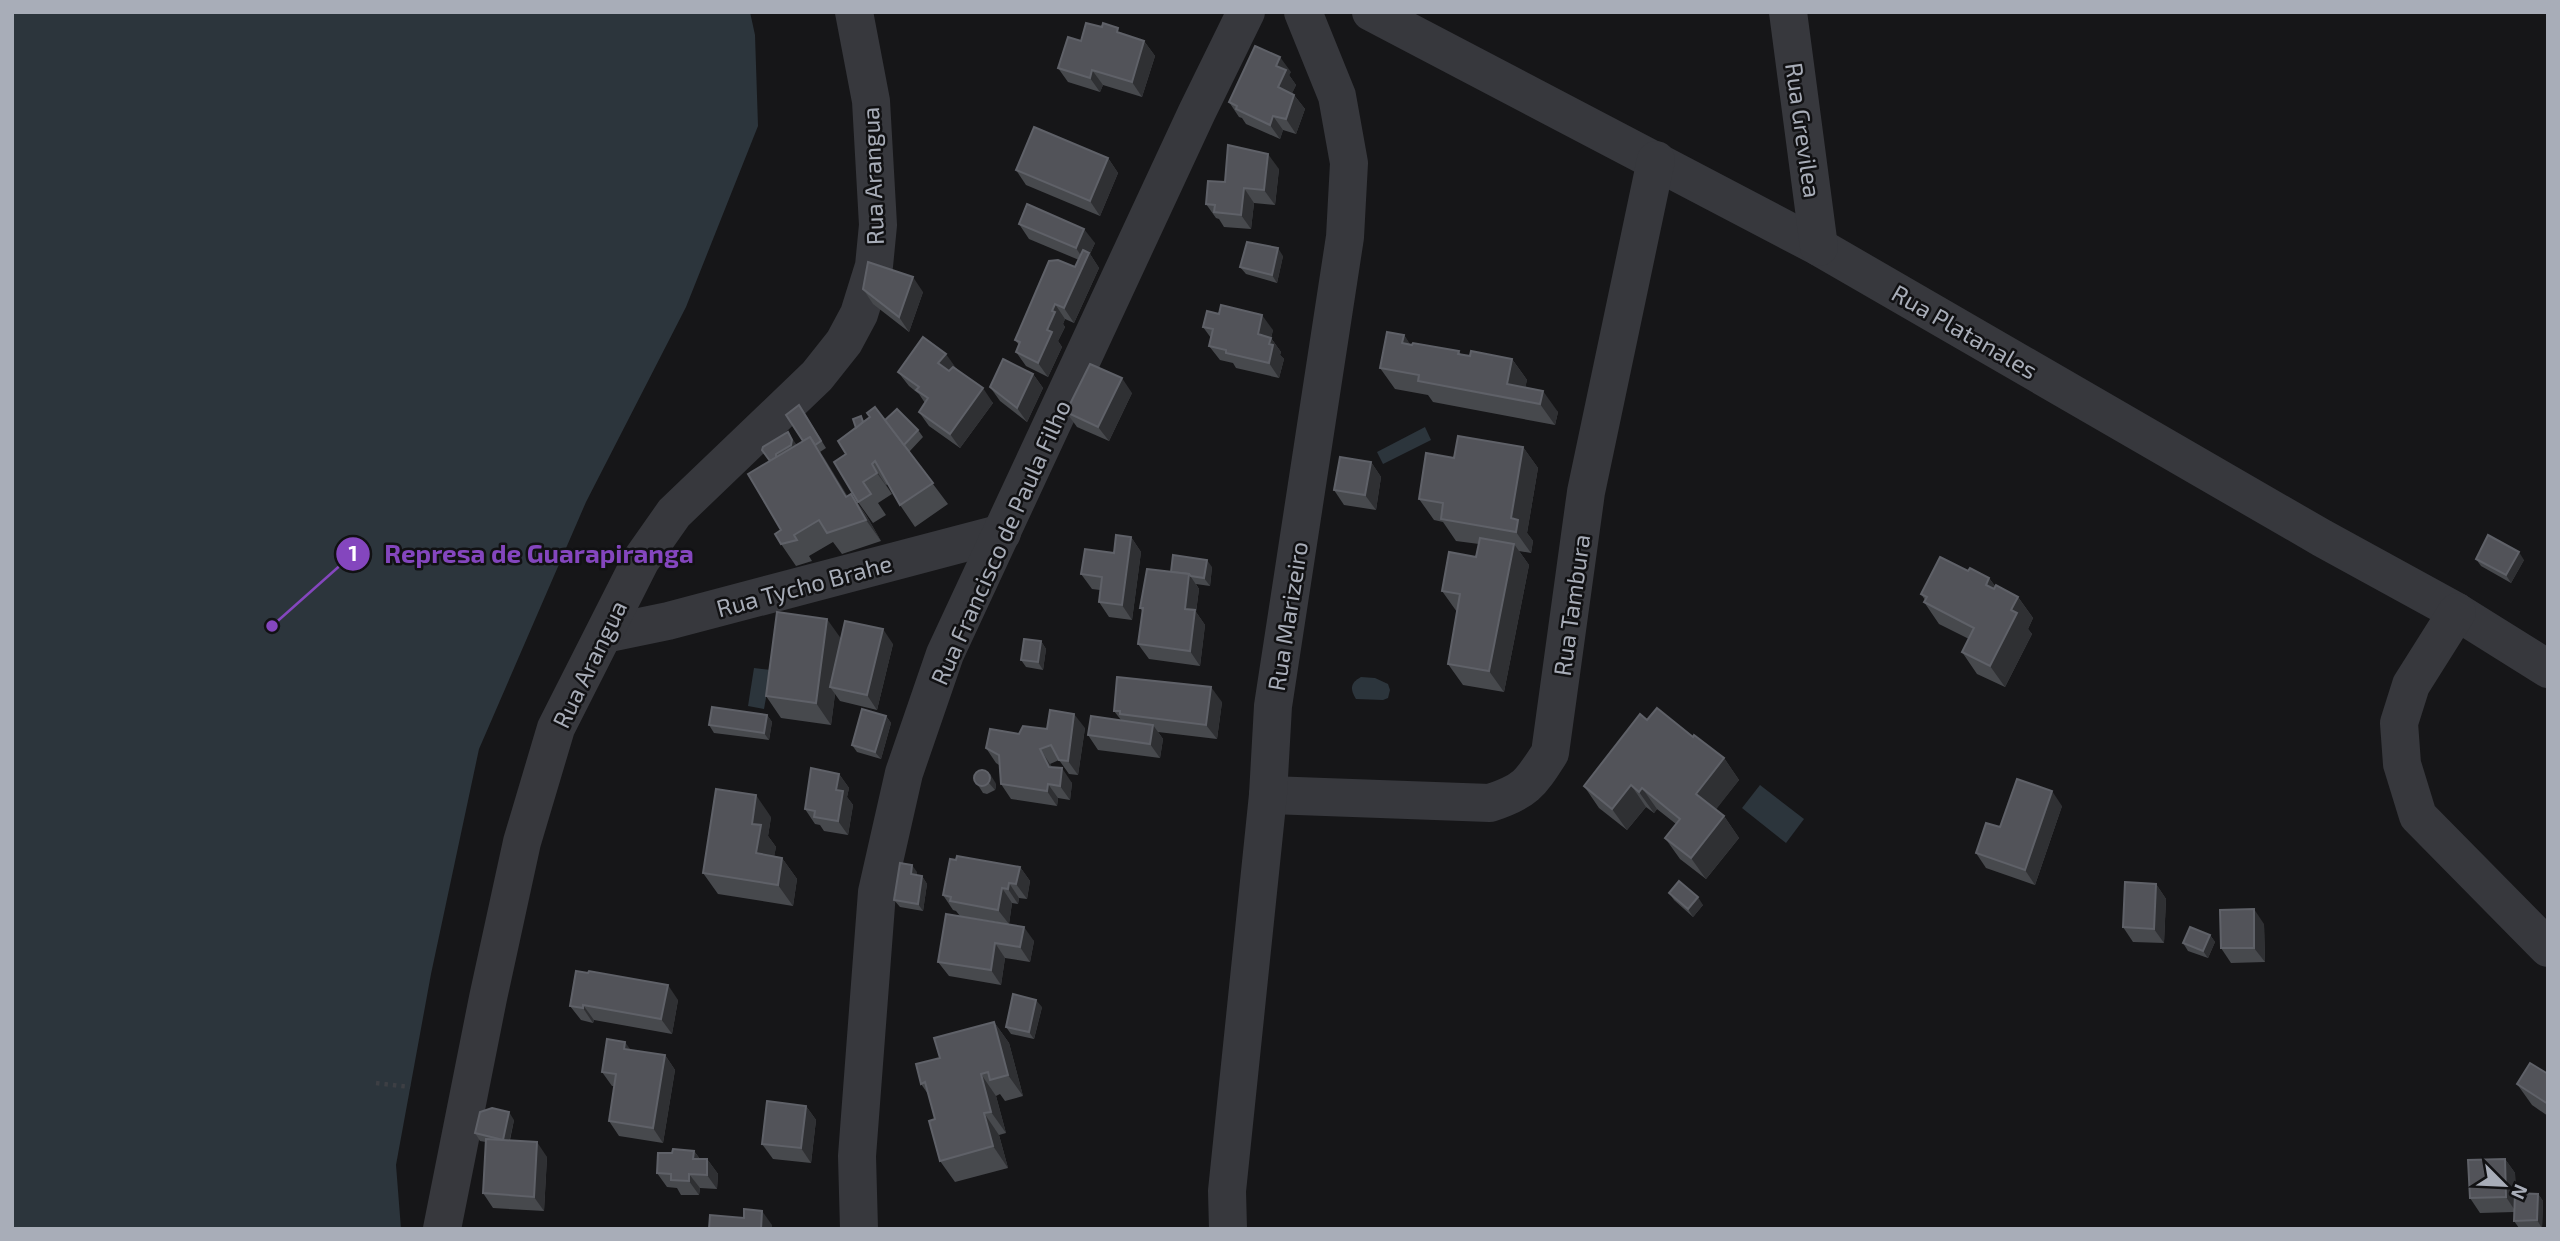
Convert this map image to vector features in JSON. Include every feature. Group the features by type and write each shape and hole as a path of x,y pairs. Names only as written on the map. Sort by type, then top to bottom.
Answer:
{"street":[{"name":"Rua Arangua","path":"442,1229 522,842 556,728 640,559 674,513 817,376 844,342 859,314 874,266 878,225 871,101 854,12"},
{"name":"Rua Francisco de Paula Filho","path":"859,1229 857,1156 877,892 904,773 940,668 1197,112 1246,12"},
{"name":"Rua Marizeiro","path":"1228,1229 1227,1191 1268,796 1273,706 1345,237 1349,163 1337,96 1303,12"},
{"name":"Rua Platanales","path":"1371,12 1819,247 2310,531 2457,612 2548,669"},
{"name":"Rua Grevilea","path":"1788,12 1819,247"},
{"name":"Rua Tambura","path":"1268,796 1490,803 1513,795 1531,783 1550,753 1586,492 1656,160"},
{"name":"Rua Tycho Brahe","path":"605,634 668,621 1002,533"},
{"path":"2457,612 2411,685 2399,723 2402,764 2418,816 2548,948"}],"path":[{"path":"376,1083 410,1087"}],"shaded area":[{"path":"12,12 750,12 755,35 758,126 686,307 586,502 479,749 431,974 396,1165 401,1229 12,1229"},
{"path":"1425,427 1431,440 1383,464 1377,452"},
{"path":"754,668 771,670 764,709 748,706"},
{"path":"1361,677 1375,678 1388,684 1388,698 1356,699 1352,686"},
{"path":"1760,785 1804,819 1786,843 1742,808"}],"building":[{"path":"1086,23 1102,27 1103,23 1118,28 1117,32 1144,41 1132,82 1092,70 1090,78 1058,68 1068,37 1081,41"},
{"path":"1255,46 1280,57 1276,66 1286,70 1278,87 1294,95 1286,119 1273,116 1270,125 1236,109 1237,106 1229,102"},
{"path":"1034,127 1108,158 1090,201 1016,170"},
{"path":"1228,145 1268,154 1264,190 1244,188 1241,215 1214,212 1215,205 1206,204 1208,181 1225,182"},
{"path":"1027,204 1084,229 1076,248 1019,224"},
{"path":"1247,242 1278,248 1272,275 1240,267"},
{"path":"1083,250 1089,253 1064,308 1055,304 1052,311 1055,312 1047,330 1052,332 1038,363 1016,352 1020,342 1015,340 1049,261 1058,260 1075,267"},
{"path":"868,262 913,277 899,317 863,289"},
{"path":"1221,305 1262,315 1258,334 1271,338 1269,344 1273,345 1269,363 1226,353 1226,350 1209,346 1213,329 1203,327 1207,311 1219,314"},
{"path":"1387,332 1404,335 1402,343 1459,351 1458,354 1470,356 1471,351 1512,359 1507,384 1543,391 1540,404 1418,381 1419,375 1380,368"},
{"path":"923,337 946,354 938,363 949,371 953,367 983,388 950,434 919,412 928,398 916,390 919,387 898,372"},
{"path":"1003,359 1033,374 1017,408 990,387"},
{"path":"1090,364 1122,378 1098,427 1066,412"},
{"path":"799,405 821,441 815,445 810,437 803,441 786,415"},
{"path":"875,407 933,483 900,505 875,461 872,464 877,473 863,482 871,494 858,502 834,462 846,454 838,441 870,417 867,413"},
{"path":"897,409 918,430 904,445 885,420"},
{"path":"861,416 863,422 856,428 853,419"},
{"path":"788,432 791,445 770,461 762,450 763,447"},
{"path":"1458,436 1523,447 1511,518 1518,520 1516,532 1441,519 1443,503 1419,499 1426,453 1454,458"},
{"path":"810,437 846,497 851,494 866,520 827,533 819,520 794,535 797,540 781,544 775,534 781,530 748,474"},
{"path":"1340,457 1371,462 1365,495 1334,490"},
{"path":"1116,535 1131,537 1122,605 1099,602 1102,577 1081,574 1085,549 1114,553"},
{"path":"2488,535 2519,552 2506,575 2476,559"},
{"path":"1480,538 1514,544 1489,671 1448,664 1460,594 1442,591 1449,552 1476,557"},
{"path":"1173,555 1207,560 1204,578 1171,572"},
{"path":"1940,557 1989,578 1986,585 1994,589 1996,585 2018,597 2011,610 2017,613 1990,666 1962,652 1974,628 1924,602 1927,597 1921,594"},
{"path":"1147,569 1189,574 1185,609 1195,610 1190,651 1138,644 1143,608 1140,608"},
{"path":"777,612 827,619 816,703 766,696"},
{"path":"845,621 883,629 867,695 830,687"},
{"path":"1024,639 1041,641 1038,662 1021,660"},
{"path":"1117,677 1211,687 1206,725 1114,711"},
{"path":"712,707 767,715 764,733 709,725"},
{"path":"1657,708 1724,758 1696,794 1724,816 1691,858 1665,838 1680,819 1642,788 1639,792 1631,785 1612,809 1584,786 1640,714 1647,720"},
{"path":"862,709 886,716 875,752 852,745"},
{"path":"1050,710 1074,714 1068,761 1059,760 1051,745 1040,749 1049,767 1062,768 1060,786 1048,784 1047,791 1001,784 999,755 986,748 990,729 1019,734 1023,726 1047,729"},
{"path":"1091,716 1153,725 1150,744 1088,735"},
{"path":"811,768 839,774 836,790 843,791 838,821 814,817 815,811 805,809"},
{"path":"982,770 988,772 988,784 982,786 976,784 974,778 976,772"},
{"path":"2017,779 2052,791 2025,870 1976,853 1986,823 2000,827"},
{"path":"716,789 756,795 752,824 761,825 756,853 782,858 778,885 703,873"},
{"path":"957,856 1020,867 1016,884 1009,883 1008,889 1002,888 998,910 950,901 951,897 943,895 950,859 956,860"},
{"path":"900,863 912,865 911,874 922,876 918,904 894,900"},
{"path":"1679,881 1698,897 1688,909 1669,893"},
{"path":"2125,882 2156,884 2154,929 2123,927"},
{"path":"2254,909 2254,948 2221,948 2220,910"},
{"path":"946,914 1024,927 1020,947 995,943 991,970 938,962"},
{"path":"2190,927 2210,935 2203,951 2183,943"},
{"path":"576,971 668,985 661,1019 583,1005 583,1008 570,1006"},
{"path":"1013,994 1036,1000 1029,1032 1006,1027"},
{"path":"994,1022 1008,1075 990,1080 988,1072 981,1074 991,1112 984,1113 993,1146 940,1161 929,1121 935,1119 925,1082 921,1084 916,1064 940,1058 934,1038"},
{"path":"607,1039 625,1042 624,1049 665,1055 653,1128 609,1121 616,1074 602,1072"},
{"path":"2530,1063 2548,1074 2548,1104 2517,1084"},
{"path":"767,1101 806,1106 801,1148 762,1144"},
{"path":"492,1108 509,1112 503,1140 475,1133 480,1112"},
{"path":"486,1139 537,1142 534,1197 483,1193"},
{"path":"673,1149 694,1151 693,1159 707,1159 707,1175 689,1174 689,1181 671,1180 671,1174 657,1173 658,1153 672,1153"},
{"path":"2505,1159 2506,1197 2470,1198 2468,1160"},
{"path":"2515,1193 2538,1194 2537,1220 2514,1221"},
{"path":"744,1209 762,1211 761,1229 709,1229 710,1215 744,1218"}],"place":[{"name":"Represa de Guarapiranga","path":"272,626"}]}
